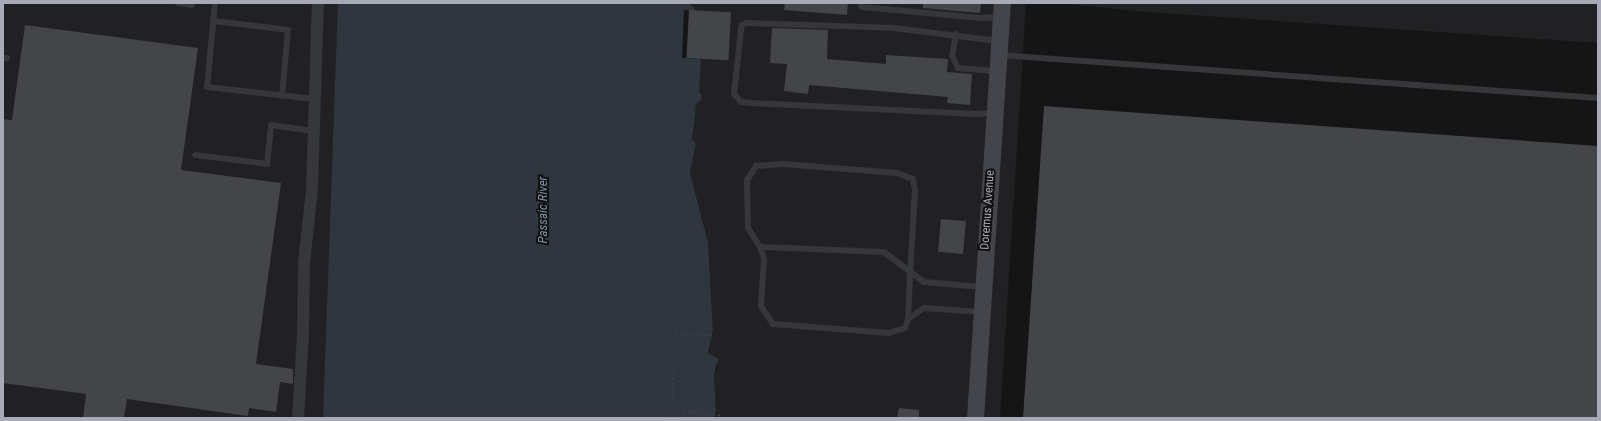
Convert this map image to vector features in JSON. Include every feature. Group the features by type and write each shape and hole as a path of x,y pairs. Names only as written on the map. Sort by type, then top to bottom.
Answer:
{"main road":[{"name":"Doremus Avenue","path":"975,418 1002,10"}],"street":[{"path":"298,418 303,334 304,263 312,190 318,3"}],"lane":[{"path":"178,3 192,5"},
{"path":"215,3 207,87 314,99"},
{"path":"860,3 862,7 870,8 980,18 1002,10"},
{"path":"214,21 288,30 282,96"},
{"path":"995,112 975,114 751,103 741,102 734,94 741,30 742,25 747,23 894,28 956,34 999,56"},
{"path":"956,34 952,56 958,68 999,56 1598,98"},
{"path":"195,155 267,164 271,125 313,130"},
{"path":"784,164 897,173 913,179 915,190 908,319 905,328 889,333 773,324 761,306 764,259 760,247 748,228 747,180 756,166 784,164"},
{"path":"760,247 884,252 910,274 924,282 983,287"},
{"path":"908,319 924,308 982,312"}],"path":[{"path":"675,334 712,335"},
{"path":"672,405 673,371"},
{"path":"683,412 721,416"}],"shaded area":[{"path":"3,3 338,3 338,418 3,418"},
{"path":"690,3 1026,3 1000,418 713,418 716,412 714,373 718,368 708,353 713,331 708,242 690,173 696,143 692,139 701,59"},
{"path":"1055,3 1598,3 1598,43 1147,12"}],"water":[{"name":"Passaic River","path":"338,3 690,3 696,11 701,59 699,92 702,95 701,100 696,104 692,139 696,143 690,173 708,242 713,331 708,353 718,359 714,374 716,412 713,418 323,418"}],"pier":[{"path":"684,10 696,11 701,59 682,58"}],"building":[{"path":"785,3 848,3 847,15 784,10"},
{"path":"923,3 981,3 980,13 923,8"},
{"path":"689,10 731,12 728,60 686,58"},
{"path":"25,25 198,48 181,170 281,183 256,364 293,369 293,384 280,382 276,412 249,408 248,416 127,399 124,418 83,418 86,394 3,383 3,119 12,120"},
{"path":"772,28 828,30 827,59 886,64 886,55 948,59 947,72 972,74 970,105 947,103 948,97 809,85 808,94 784,91 787,64 770,63"},
{"path":"1044,106 1598,146 1598,418 1023,418"},
{"path":"941,219 966,221 963,254 938,252"},
{"path":"899,408 919,410 919,418 897,418"}]}
